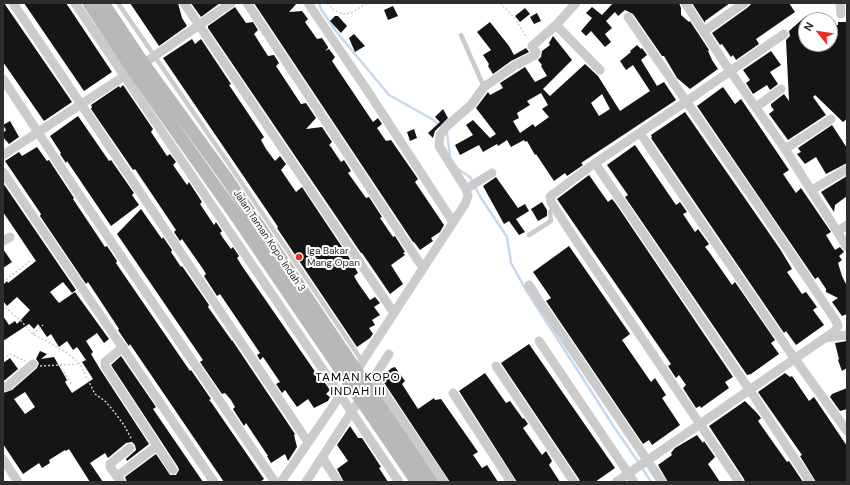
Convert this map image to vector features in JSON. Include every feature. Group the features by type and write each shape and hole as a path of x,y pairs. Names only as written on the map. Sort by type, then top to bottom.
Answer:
{"main road":[{"name":"Jalan Taman Kopo Indah 3","path":"88,3 139,67 229,173 371,382 431,482"},
{"name":"Jalan Taman Kopo Indah 3","path":"103,3 139,67 234,213 417,482"}],"street":[{"path":"13,3 308,442"},
{"path":"75,3 139,67 222,220 399,482"},
{"path":"184,3 394,312"},
{"path":"4,156 139,67 230,3"},
{"path":"247,3 423,268"},
{"path":"308,3 453,222"},
{"path":"471,186 439,146 440,135 445,128 471,105 484,87 514,66 535,55 536,52 532,46 556,25 576,3"},
{"path":"685,3 730,71 786,149 847,247"},
{"path":"704,31 744,3"},
{"path":"840,3 840,14"},
{"path":"616,482 837,329 838,326 760,208 628,16"},
{"path":"556,25 600,70"},
{"path":"739,482 550,200 552,194 595,163 784,34"},
{"path":"3,79 204,379 275,482"},
{"path":"756,106 781,89"},
{"path":"786,149 831,119"},
{"path":"640,133 794,358 847,431"},
{"path":"595,163 810,482"},
{"path":"812,190 847,169"},
{"path":"3,172 214,482"},
{"path":"281,482 340,396 465,204 471,186 492,173"},
{"path":"222,220 234,213"},
{"path":"838,231 847,225"},
{"path":"529,285 646,461 662,482"},
{"path":"824,338 847,335"},
{"path":"539,341 634,482"},
{"path":"123,347 106,362 105,366 173,470"},
{"path":"306,482 389,354"},
{"path":"3,388 8,386 33,364"},
{"path":"496,366 574,482"},
{"path":"371,382 444,482"},
{"path":"453,393 511,482"},
{"path":"130,448 110,464 110,467 119,479 157,446"},
{"path":"322,457 338,482"},
{"path":"3,460 18,482"}],"lane":[{"path":"118,3 139,67"},
{"path":"461,35 484,87"},
{"path":"529,236 551,221 550,212 554,206"}],"path":[{"path":"327,3 334,10 343,14 351,13 367,3"},
{"path":"500,3 514,17 532,46"},
{"path":"3,282 30,260"},
{"path":"3,304 33,334 66,352 80,364 95,394 106,403 124,424 132,440 130,448"},
{"path":"33,334 43,325"},
{"path":"3,359 8,355 12,355 44,367 80,364"},
{"path":"60,365 72,386"}],"building":[{"path":"3,3 72,102 44,121 3,62"},
{"path":"24,3 66,3 112,72 84,91"},
{"path":"130,3 178,3 182,18 187,26 159,46"},
{"path":"191,3 220,3 201,17"},
{"path":"254,3 297,3 289,12 302,11 308,19 305,22 317,39 322,38 328,47 325,51 329,49 335,57 332,61 373,122 378,118 382,124 377,128 386,141 391,140 418,179 415,182 444,225 440,232 431,238 433,241 420,250 413,242"},
{"path":"613,3 679,3 681,15 689,22 690,21 709,50 708,51 712,60 718,69 690,89 677,78 664,56 662,56 633,14 625,10 618,16 615,12 606,21 612,28 605,34 611,42 605,47 591,31 586,36 581,31 592,18 586,13 592,7 602,15"},
{"path":"692,3 730,3 705,21 705,23"},
{"path":"752,3 789,3 795,12 756,39 759,44 736,60 733,55 731,57 722,44 720,45 712,33"},
{"path":"393,6 398,16 388,20 384,10"},
{"path":"235,7 246,23 253,22 258,30 254,34 268,56 274,55 279,63 276,66 301,104 306,103 316,118 306,129 322,127 332,142 329,145 341,162 344,160 351,171 348,173 366,198 369,197 382,217 380,218 393,237 395,236 405,252 403,253 405,255 391,265 403,284 390,294 208,28 208,26"},
{"path":"525,8 530,14 520,22 515,16"},
{"path":"537,13 541,21 534,24 530,17"},
{"path":"335,16 338,16 347,26 341,33 330,21"},
{"path":"490,22 509,46 514,55 526,48 529,52 511,61 493,74 483,55 491,50 477,32"},
{"path":"838,22 847,22 847,119 843,122 815,95 813,97 826,115 788,140 769,114 774,110 771,104 784,94 789,101 786,40 790,36 789,31 798,23 798,52 838,52"},
{"path":"354,34 365,46 355,52 349,38"},
{"path":"553,36 572,60 543,89 550,96 585,64 598,76 620,111 650,91 633,65 626,70 620,61 637,45 641,49 642,48 647,55 641,60 657,86 664,82 676,100 581,163 583,165 567,176 565,173 554,181 536,154 535,155 527,141 525,142 524,140 511,147 507,140 498,146 497,144 483,152 479,145 460,155 455,145 473,135 466,125 473,120 490,138 496,134 476,108 488,92 490,95 503,88 500,83 525,67 535,82 547,76 538,60 541,57 542,51 550,45 549,43","holes":["541,93 548,105 542,109 549,117 535,127 533,124 520,133 513,121 519,118 517,113 530,105 527,101","602,94 610,109 599,116 591,103"]},
{"path":"192,39 195,44 201,39 231,84 229,85 264,137 261,140 266,149 275,161 280,156 286,164 281,170 285,176 296,192 302,187 350,259 358,273 354,276 358,283 370,300 375,297 380,303 374,307 380,315 372,320 375,325 369,328 373,334 370,338 357,347 277,228 278,227 272,218 163,58"},
{"path":"771,51 781,65 770,72 778,84 770,90 767,85 753,94 746,83 750,80 743,70"},
{"path":"123,85 153,129 151,132 167,156 170,154 176,162 173,165 187,185 189,182 202,202 200,204 214,225 216,222 222,231 220,233 223,238 231,249 233,247 239,256 237,258 242,266 316,373 317,372 330,390 326,394 330,397 328,401 314,408 308,399 297,407 285,390 282,393 276,384 280,382 263,357 260,360 257,355 260,353 220,294 217,296 204,276 206,274 203,269 182,239 180,241 174,232 176,230 135,169 133,170 91,109 91,105 119,86 120,88"},
{"path":"723,87 735,104 741,99 789,170 783,174 796,193 801,188 831,232 826,235 835,250 840,247 844,252 839,256 842,260 838,263 847,286 847,314 842,316 832,302 838,298 826,292 826,289 818,277 815,279 697,106"},
{"path":"443,109 448,118 435,131 433,138 428,133 440,122 435,117"},
{"path":"685,112 780,249 792,269 787,272 802,294 806,292 817,307 813,310 824,325 796,345 786,331 784,333 651,138 651,135"},
{"path":"78,116 109,161 111,160 134,193 132,195 139,205 111,226 67,161 66,163 50,136"},
{"path":"10,121 19,137 9,144 3,137 3,133 6,130 3,125"},
{"path":"832,125 847,148 847,163 826,174 816,157 805,164 797,154 801,152 798,148"},
{"path":"414,129 417,138 410,141 407,132"},
{"path":"635,145 676,205 680,202 687,212 683,214 695,232 698,229 709,244 705,247 732,285 735,282 775,340 771,343 779,354 751,374 747,375 625,197 628,195 607,165"},
{"path":"37,147 47,161 49,160 105,247 107,246 117,261 116,263 120,269 211,399 209,400 264,479 260,482 224,482 130,344 129,346 126,342 88,282 86,284 40,216 41,214 5,161 19,152 22,156"},
{"path":"589,175 608,202 612,199 616,204 733,377 725,382 729,388 701,408 700,406 696,408 683,388 686,385 679,375 676,378 668,366 671,364 557,199"},
{"path":"847,176 847,196 835,205 834,212 821,192"},
{"path":"496,177 518,208 525,204 529,211 516,219 525,232 519,235 509,221 504,224 483,186"},
{"path":"3,183 76,290 72,293 63,282 50,292 59,303 75,292 109,339 104,343 97,333 86,341 93,352 91,354 100,369 149,444 127,461 126,459 136,450 135,445 132,442 126,443 108,458 105,453 90,463 103,482 90,482 69,449 49,460 50,463 42,468 39,463 23,474 3,444 3,393 12,390 37,368 39,363 36,359 40,351 47,354 41,359 54,357 67,380 65,382 72,393 93,379 82,362 86,360 77,347 73,350 67,341 59,347 51,334 47,337 38,324 34,329 29,324 3,341 3,316 9,325 15,321 17,324 30,310 17,297 7,306 3,301 3,285 7,281 8,283 36,261 3,212","holes":["25,392 35,407 25,414 14,399"]},
{"path":"542,202 547,210 547,216 538,221 531,209"},
{"path":"141,209 162,239 163,237 172,250 171,252 181,267 182,266 209,305 208,307 295,434 297,447 288,461 285,454 271,463 246,423 244,426 233,409 235,407 231,400 225,393 222,394 200,362 203,360 117,234"},
{"path":"569,246 630,334 622,340 651,382 655,378 666,395 662,398 680,425 652,445 649,440 643,444 546,301 551,298 533,272"},
{"path":"3,249 12,262 3,268"},
{"path":"847,341 847,368 842,371 838,360 835,343"},
{"path":"529,344 615,468 595,482 580,482 501,363"},
{"path":"121,356 156,407 153,409 203,482 127,482 125,477 156,454 170,475 176,475 179,470 111,365"},
{"path":"10,358 18,369 3,381 3,363"},
{"path":"395,367 405,381 402,384 418,409 434,398 435,400 441,399 478,452 473,455 482,468 487,465 498,482 450,482 381,378 384,374"},
{"path":"485,373 506,403 510,401 523,419 524,418 528,424 523,428 542,455 546,451 552,461 549,465 560,482 517,482 459,391"},
{"path":"785,373 790,377 792,376 809,401 814,397 847,446 847,482 816,482 800,456 802,455 758,392"},
{"path":"847,388 847,409 840,411 830,397 832,394"},
{"path":"745,401 761,418 758,421 787,462 789,461 803,482 745,482 709,426"},
{"path":"350,426 358,438 362,438 381,467 379,468 388,482 344,482 337,469 348,461 337,445"},
{"path":"697,435 703,443 704,441 715,457 708,464 720,482 668,482 658,465 672,455 671,453 675,448"}],"waterway":[{"path":"319,3 321,9 335,30 389,95 432,119 443,128"},
{"path":"447,132 450,156"},
{"path":"458,169 470,177 481,198 507,237 511,263 526,290 616,430 639,463"},
{"path":"642,468 651,482"}],"place":[{"name":"Iga Bakar Mang Opan","path":"299,257"}],"district":[{"name":"TAMAN KOPO INDAH III","path":"358,385"}]}
